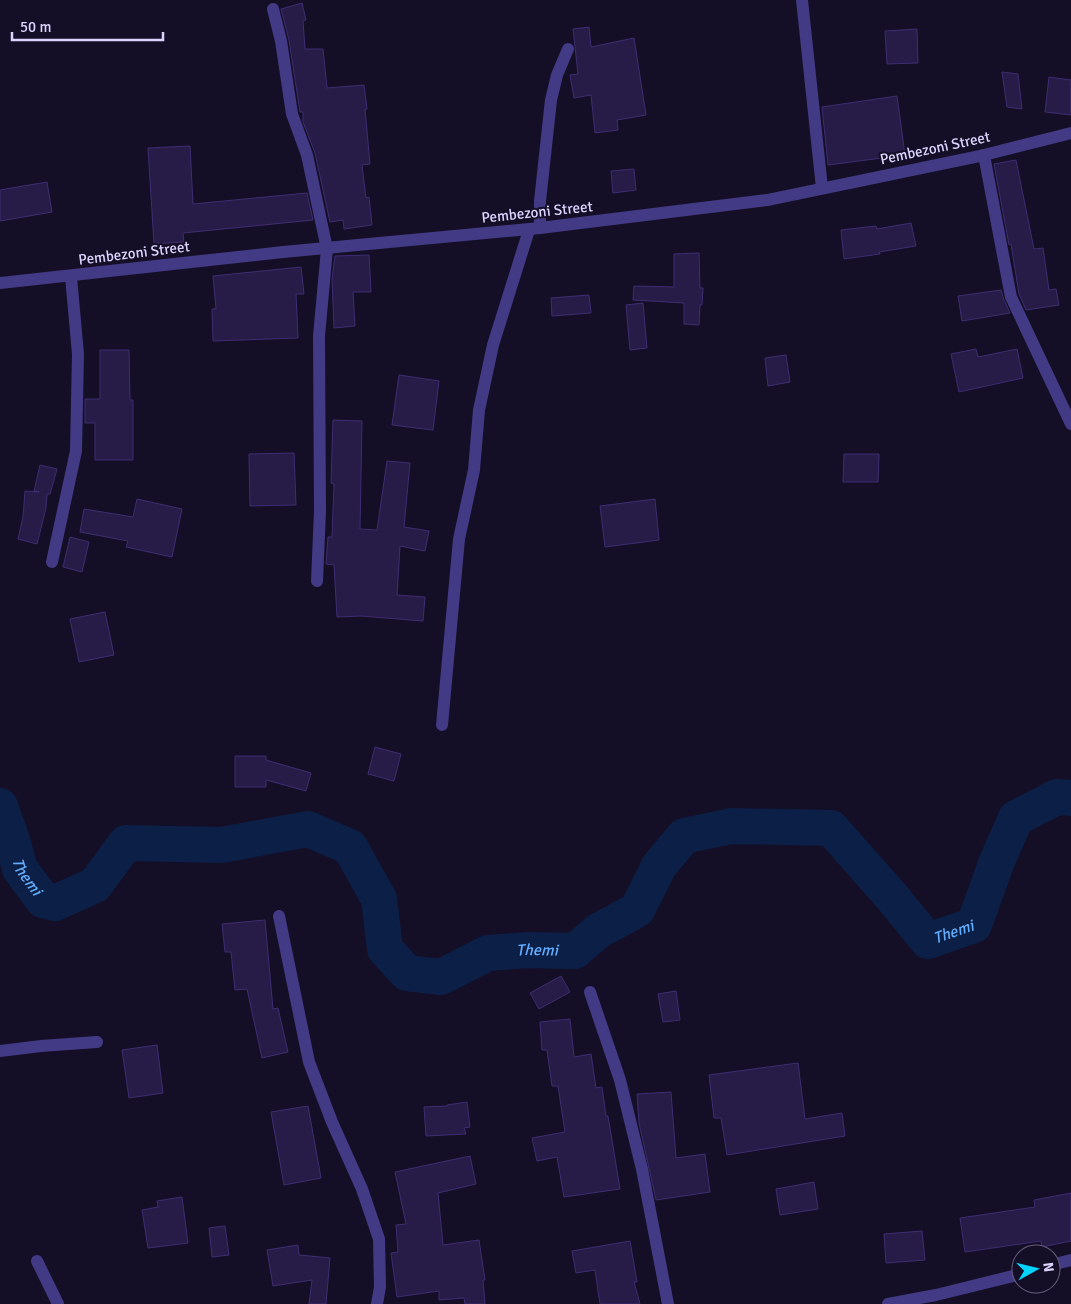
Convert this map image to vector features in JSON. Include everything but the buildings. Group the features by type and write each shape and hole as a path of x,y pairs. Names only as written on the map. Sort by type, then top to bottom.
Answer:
{"street":[{"path":"802,0 822,188"},
{"path":"273,9 281,41 292,114 307,156 327,249 319,336 320,511 317,580"},
{"path":"442,725 459,539 474,470 479,410 492,345 535,229 540,201 551,100 557,75 568,49"},
{"name":"Pembezoni Street","path":"0,283 71,277 283,252 535,229 767,200 984,155 1071,133"},
{"path":"984,155 1011,297 1071,424"},
{"path":"52,562 76,451 78,354 71,277"},
{"path":"279,916 309,1062 332,1122 362,1189 379,1239 380,1287 377,1304"},
{"path":"590,992 620,1080 642,1169 668,1304"},
{"path":"0,1051 97,1042"},
{"path":"37,1261 58,1304"},
{"path":"888,1304 938,1300 1011,1277"}],"waterway":[{"name":"Themi","path":"0,806 20,869 43,900 55,903 95,885 126,843 222,845 308,829 350,847 379,899 385,949 407,973 441,977 488,953 528,950 575,951 598,931 637,910 659,866 684,836 731,826 831,828 928,941 974,925 997,861 1016,818 1057,797 1071,798"}]}
